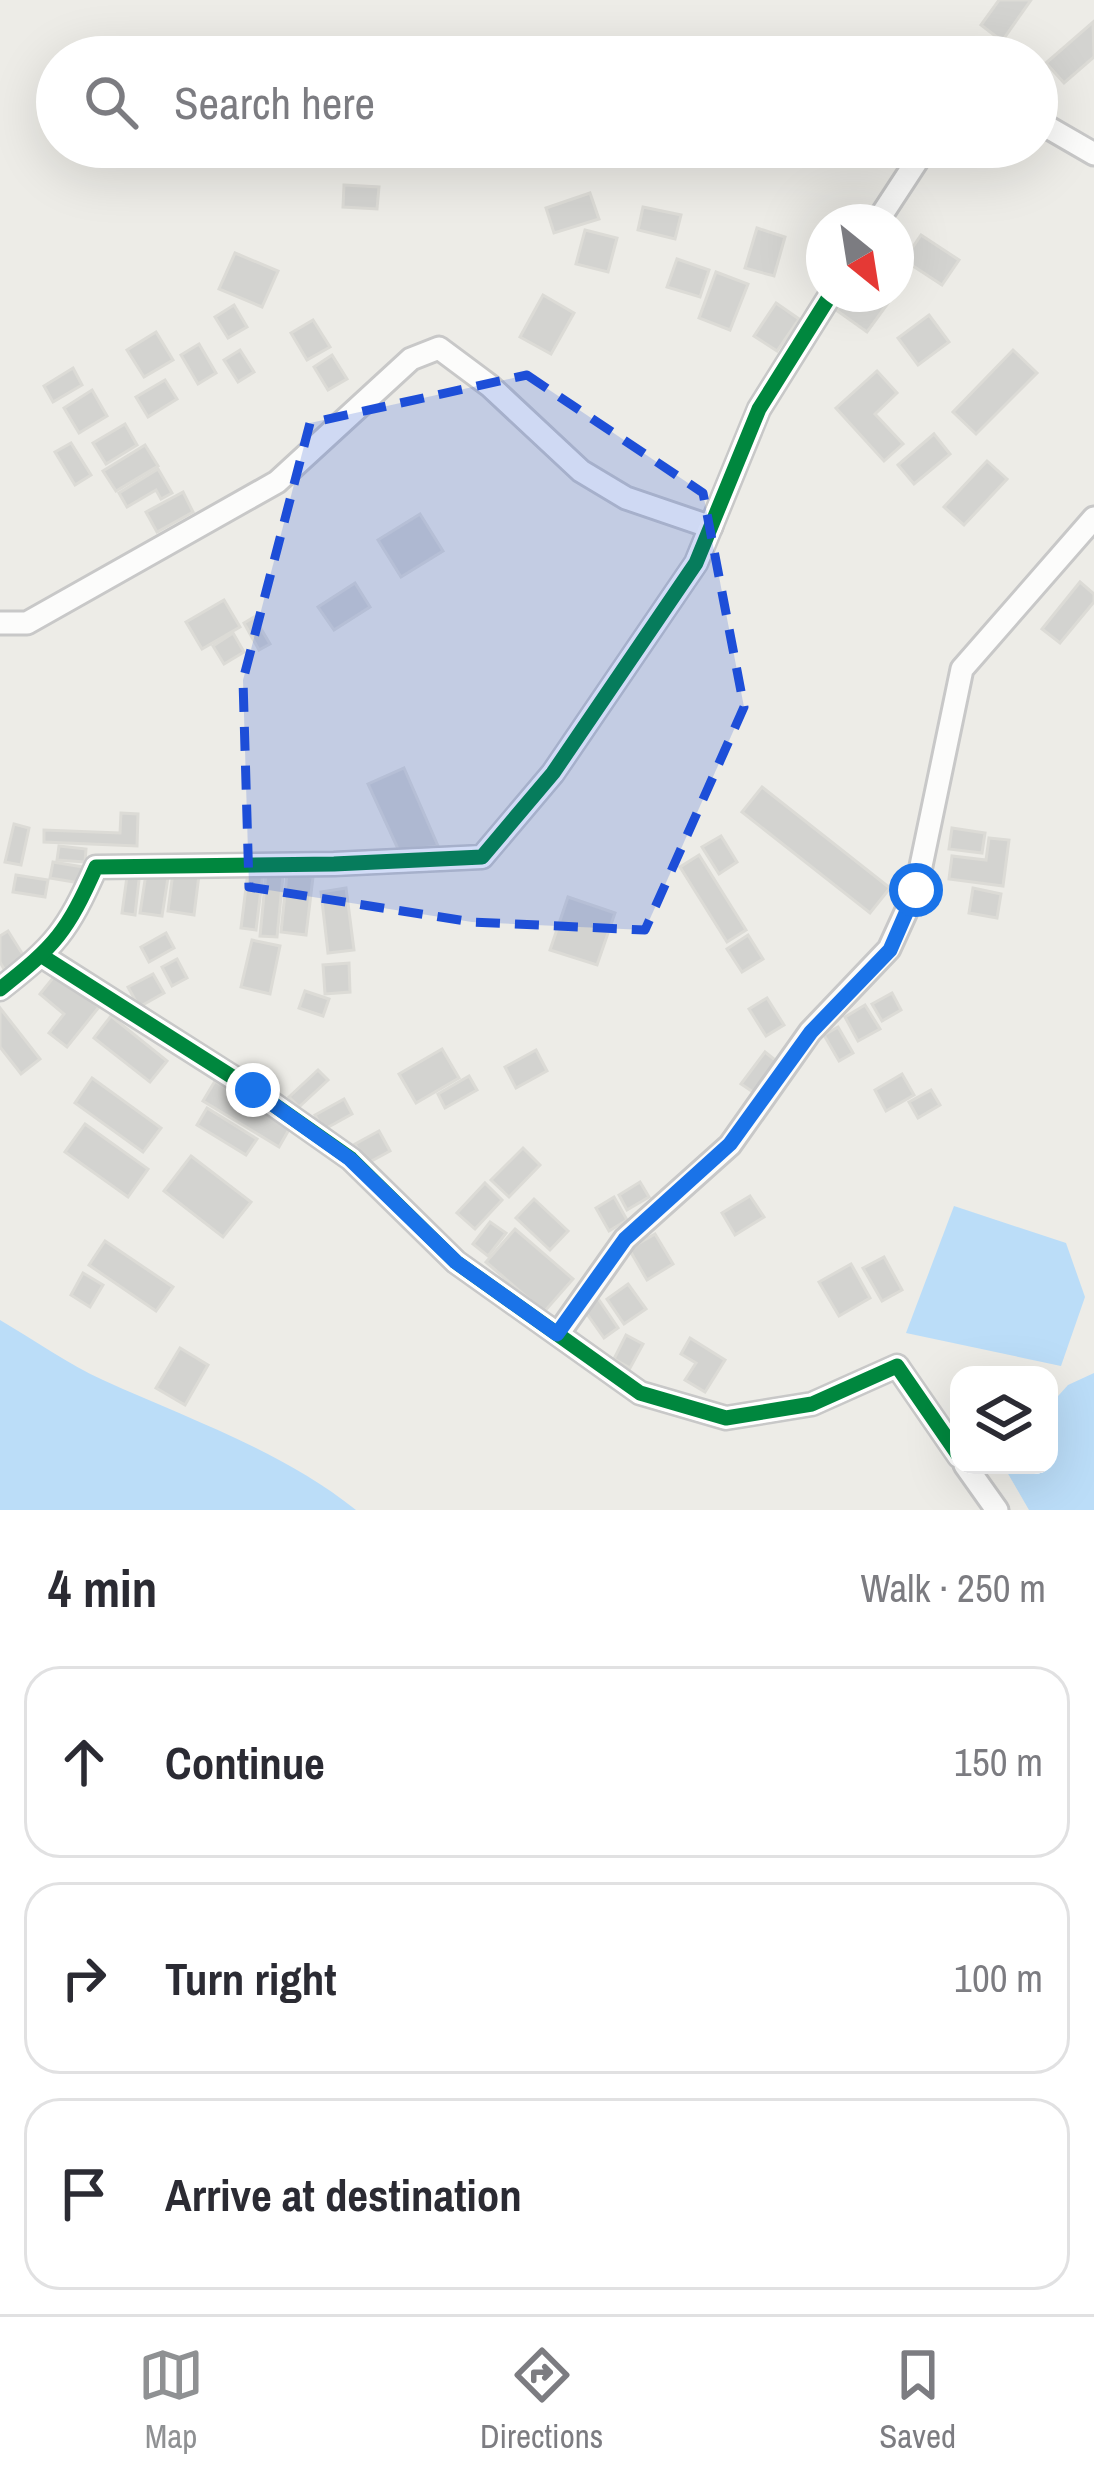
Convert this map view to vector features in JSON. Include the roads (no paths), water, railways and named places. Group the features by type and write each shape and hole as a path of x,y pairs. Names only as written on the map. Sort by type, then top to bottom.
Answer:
{"street":[{"path":"1058,133 1094,154"},
{"path":"889,204 912,168"},
{"path":"0,989 69,927 96,867 482,857 554,773 696,563 759,409 820,312"},
{"path":"0,622 27,623 277,482 411,359 439,348 490,386 580,471 626,498 711,527"},
{"path":"557,1334 625,1239 730,1144 811,1032 890,950 916,890 962,669 1094,518"},
{"path":"42,956 253,1090 350,1159 456,1262 640,1394 726,1418 812,1404 897,1366 950,1443"},
{"path":"971,1474 997,1510"}],"water":[{"path":"954,1206 1066,1243 1085,1297 1061,1366 906,1333"},
{"path":"0,1320 90,1374 266,1453 356,1510 0,1510"},
{"path":"1094,1373 1094,1510 1029,1510 1008,1474 1058,1474 1058,1396 1068,1385"}]}
